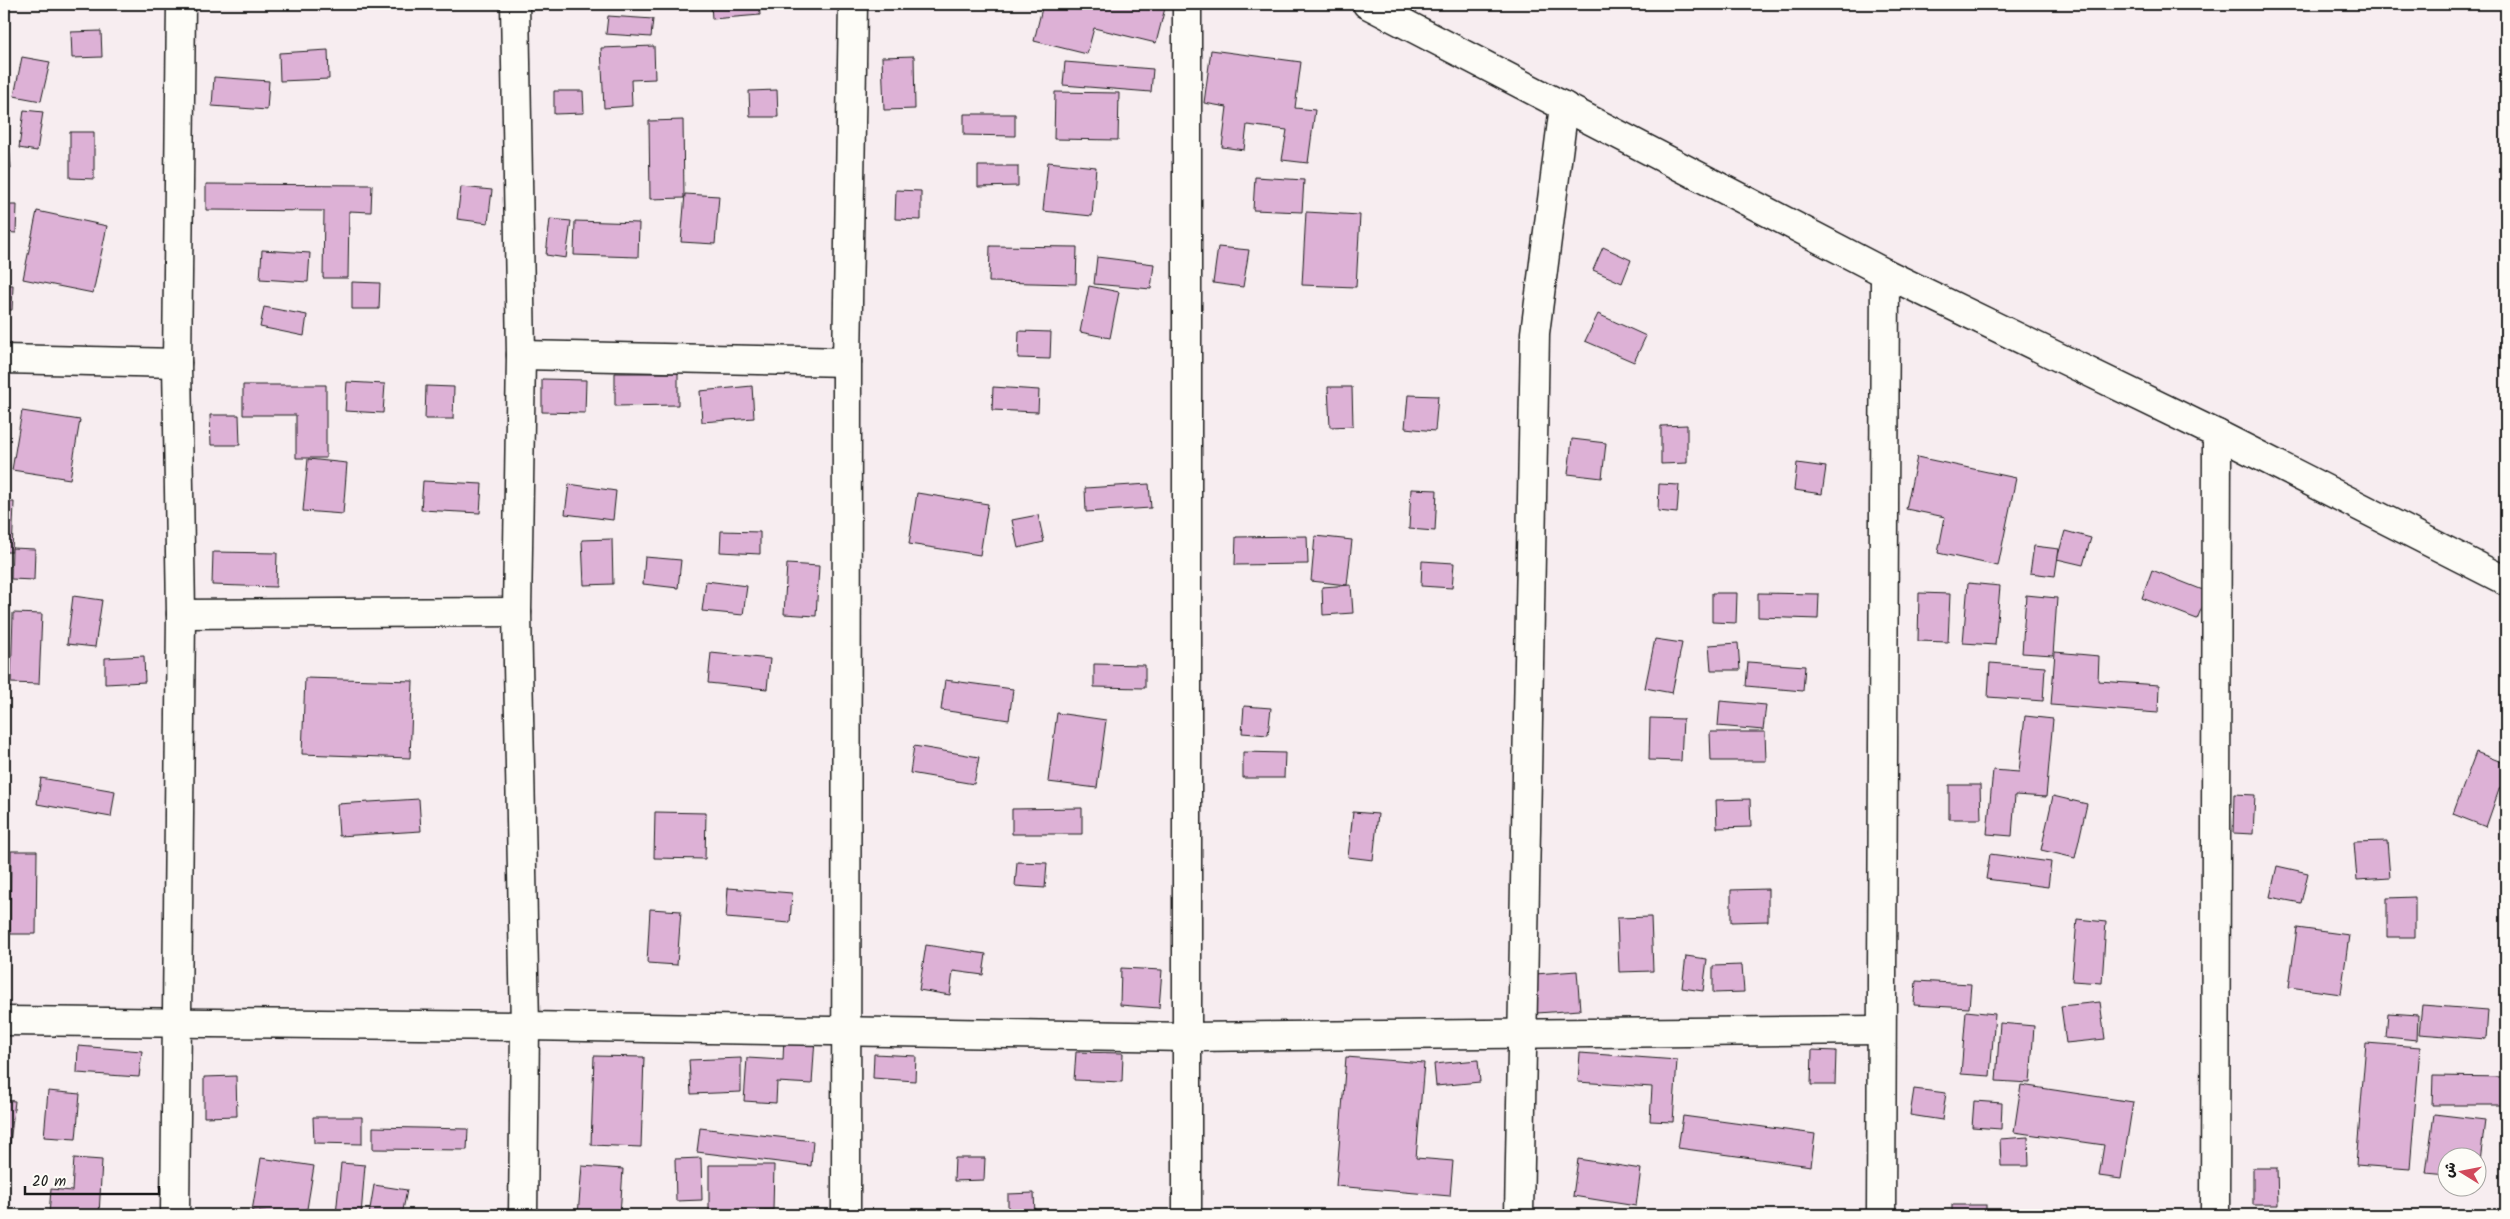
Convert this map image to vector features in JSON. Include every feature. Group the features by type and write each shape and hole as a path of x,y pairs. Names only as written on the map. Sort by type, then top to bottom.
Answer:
{"street":[{"path":"175,1215 181,614 177,364 181,4"},
{"path":"515,4 521,356 517,612 525,1026 523,1215"},
{"path":"846,1215 847,362 853,4"},
{"path":"1187,1215 1188,4"},
{"path":"1368,4 1885,273 2217,434 2506,581"},
{"path":"1520,1215 1521,1034 1535,333 1564,106"},
{"path":"1881,1215 1880,1030 1885,273"},
{"path":"521,356 847,362"},
{"path":"4,359 177,364"},
{"path":"2215,1215 2217,434"},
{"path":"181,614 517,612"},
{"path":"4,1021 525,1026 846,1033 1188,1037 1880,1030"}],"building":[{"path":"711,4 759,4 760,15 712,19"},
{"path":"1043,4 1166,4 1156,43 1094,28 1087,54 1034,41"},
{"path":"608,16 653,19 651,37 606,34"},
{"path":"101,31 102,57 72,58 71,32"},
{"path":"654,46 655,79 631,80 632,106 604,108 601,48"},
{"path":"328,50 329,79 280,81 279,53"},
{"path":"1211,50 1301,62 1295,108 1315,110 1308,163 1282,160 1287,130 1247,125 1244,150 1222,147 1227,107 1204,103"},
{"path":"914,56 915,109 884,110 882,57"},
{"path":"22,57 50,62 41,101 14,96"},
{"path":"1065,62 1153,69 1151,92 1063,85"},
{"path":"214,77 269,81 267,110 212,106"},
{"path":"777,90 778,117 750,117 749,91"},
{"path":"554,91 583,91 584,113 554,114"},
{"path":"1055,92 1119,93 1118,140 1054,139"},
{"path":"24,110 43,112 37,151 19,148"},
{"path":"964,114 1015,114 1015,136 964,135"},
{"path":"7,115 11,168 4,168 4,116"},
{"path":"683,120 684,198 650,199 649,121"},
{"path":"70,132 94,132 94,179 70,178"},
{"path":"1048,162 1096,167 1092,216 1043,211"},
{"path":"978,166 1018,166 1018,186 978,187"},
{"path":"1255,177 1304,180 1302,212 1253,210"},
{"path":"206,184 372,185 371,212 349,211 348,278 323,278 324,211 206,210"},
{"path":"461,187 492,190 488,223 457,219"},
{"path":"896,190 921,191 921,220 895,219"},
{"path":"685,194 719,196 715,244 681,242"},
{"path":"4,205 17,205 16,233 4,232"},
{"path":"37,211 107,226 93,293 23,279"},
{"path":"1306,212 1360,215 1356,287 1302,285"},
{"path":"550,219 571,221 566,258 546,255"},
{"path":"575,221 639,223 638,257 574,255"},
{"path":"990,246 1077,247 1076,284 989,282"},
{"path":"1218,247 1249,250 1243,287 1213,283"},
{"path":"1603,247 1631,260 1622,283 1593,270"},
{"path":"262,250 310,253 308,282 260,279"},
{"path":"1097,257 1154,264 1151,289 1094,284"},
{"path":"352,282 380,283 379,309 352,309"},
{"path":"4,285 13,285 12,310 4,310"},
{"path":"1089,286 1119,292 1110,338 1080,332"},
{"path":"264,307 307,315 304,336 260,327"},
{"path":"1598,314 1646,336 1634,362 1585,341"},
{"path":"1019,331 1051,332 1050,359 1018,358"},
{"path":"615,373 678,373 678,405 615,406"},
{"path":"542,379 586,380 585,413 542,412"},
{"path":"347,382 385,384 383,413 345,411"},
{"path":"243,385 326,385 326,458 296,458 296,415 243,415"},
{"path":"426,386 454,387 453,419 425,419"},
{"path":"752,386 754,418 702,422 700,391"},
{"path":"993,387 1039,390 1038,412 992,410"},
{"path":"1328,387 1352,387 1353,426 1330,427"},
{"path":"1408,395 1438,396 1435,431 1405,428"},
{"path":"22,411 80,420 70,479 12,470"},
{"path":"210,415 239,415 240,445 211,445"},
{"path":"1687,425 1687,463 1661,464 1661,426"},
{"path":"1572,439 1606,443 1602,478 1568,474"},
{"path":"1917,457 2016,478 1998,566 1938,553 1945,517 1906,509"},
{"path":"308,459 347,463 343,514 303,511"},
{"path":"1797,463 1826,467 1822,494 1794,490"},
{"path":"423,481 482,484 480,513 421,510"},
{"path":"569,484 616,491 613,520 565,514"},
{"path":"1149,484 1151,508 1086,512 1085,488"},
{"path":"1659,484 1679,485 1677,513 1658,511"},
{"path":"1411,489 1437,490 1435,531 1409,529"},
{"path":"917,493 988,504 980,555 909,544"},
{"path":"4,502 14,502 12,552 4,552"},
{"path":"1038,515 1044,542 1018,548 1012,520"},
{"path":"721,531 760,532 760,554 720,552"},
{"path":"2065,531 2091,538 2083,565 2057,559"},
{"path":"1307,536 1308,564 1235,565 1236,537"},
{"path":"1315,536 1352,540 1347,585 1311,581"},
{"path":"612,539 613,584 584,585 582,540"},
{"path":"2034,546 2059,549 2055,576 2030,573"},
{"path":"12,548 35,549 34,580 11,579"},
{"path":"213,552 277,553 276,587 212,585"},
{"path":"645,557 681,560 678,588 643,584"},
{"path":"1422,561 1454,563 1452,588 1421,586"},
{"path":"787,564 819,566 816,616 784,614"},
{"path":"2152,570 2208,592 2197,619 2142,598"},
{"path":"706,581 747,586 743,615 702,611"},
{"path":"1968,583 2000,586 1995,645 1963,643"},
{"path":"1351,585 1353,613 1323,615 1322,587"},
{"path":"1712,593 1737,593 1736,623 1712,622"},
{"path":"1758,593 1819,594 1818,619 1758,617"},
{"path":"1919,593 1950,594 1948,642 1918,641"},
{"path":"2026,595 2057,598 2053,655 2022,653"},
{"path":"73,596 102,600 95,647 67,644"},
{"path":"13,613 42,614 39,684 11,683"},
{"path":"1655,639 1682,643 1672,693 1645,688"},
{"path":"1738,643 1740,670 1711,670 1709,645"},
{"path":"2055,652 2099,656 2098,681 2159,685 2158,713 2051,705"},
{"path":"711,653 770,659 767,689 708,683"},
{"path":"144,656 145,682 105,684 105,658"},
{"path":"1748,662 1805,666 1803,691 1746,686"},
{"path":"1990,663 2045,667 2043,701 1988,697"},
{"path":"1094,664 1145,665 1145,688 1094,687"},
{"path":"305,678 413,681 410,758 302,754"},
{"path":"945,680 1013,689 1009,720 941,710"},
{"path":"1720,701 1766,705 1763,730 1718,726"},
{"path":"1244,706 1271,708 1268,735 1242,733"},
{"path":"1057,713 1106,720 1097,788 1048,782"},
{"path":"2025,716 2053,719 2046,797 2015,795 2012,836 1987,834 1993,770 2019,772"},
{"path":"1650,718 1683,719 1681,761 1649,760"},
{"path":"1710,732 1765,732 1766,761 1711,761"},
{"path":"914,746 979,757 974,784 910,773"},
{"path":"1243,752 1285,753 1284,778 1243,778"},
{"path":"2476,752 2504,763 2506,757 2506,789 2500,787 2486,827 2453,814"},
{"path":"41,778 115,791 111,817 37,804"},
{"path":"1949,785 1980,785 1981,819 1949,819"},
{"path":"2234,794 2255,795 2253,834 2233,833"},
{"path":"2053,796 2087,804 2075,858 2041,850"},
{"path":"419,799 421,831 339,836 337,804"},
{"path":"1750,799 1751,827 1717,828 1716,800"},
{"path":"1082,808 1082,834 1012,834 1012,809"},
{"path":"655,812 706,813 705,859 654,858"},
{"path":"1353,812 1378,814 1373,860 1348,857"},
{"path":"2387,841 2390,878 2357,880 2354,842"},
{"path":"11,851 37,851 36,934 10,934"},
{"path":"1990,854 2051,862 2048,887 1986,879"},
{"path":"1017,862 1047,863 1045,888 1015,886"},
{"path":"2277,866 2308,873 2301,903 2270,897"},
{"path":"728,888 792,893 790,923 726,918"},
{"path":"1768,889 1768,921 1731,922 1731,890"},
{"path":"2415,897 2415,937 2387,937 2387,898"},
{"path":"650,909 681,911 677,965 647,963"},
{"path":"1651,917 1653,971 1619,972 1617,918"},
{"path":"2077,919 2106,922 2102,983 2072,981"},
{"path":"2297,928 2349,935 2341,994 2289,987"},
{"path":"926,945 986,954 983,975 953,971 950,995 919,990"},
{"path":"1686,956 1707,959 1703,991 1682,988"},
{"path":"1742,965 1744,992 1713,993 1713,966"},
{"path":"1121,968 1162,970 1159,1008 1120,1005"},
{"path":"1577,971 1580,1010 1537,1013 1535,974"},
{"path":"1916,981 1971,984 1969,1008 1914,1005"},
{"path":"2100,1002 2105,1039 2066,1043 2061,1006"},
{"path":"2422,1005 2488,1010 2486,1039 2419,1034"},
{"path":"1966,1011 1995,1014 1990,1076 1961,1074"},
{"path":"2388,1013 2418,1015 2417,1040 2386,1037"},
{"path":"2000,1023 2034,1026 2030,1083 1996,1081"},
{"path":"784,1036 815,1038 812,1084 777,1082 776,1103 744,1101 747,1058 783,1060"},
{"path":"2366,1043 2420,1047 2410,1169 2356,1165"},
{"path":"78,1046 142,1051 139,1077 77,1073"},
{"path":"1812,1050 1836,1051 1835,1085 1811,1085"},
{"path":"1076,1052 1123,1053 1122,1082 1074,1080"},
{"path":"1580,1053 1677,1060 1673,1122 1650,1121 1652,1087 1578,1082"},
{"path":"874,1054 916,1056 915,1081 873,1078"},
{"path":"594,1056 644,1057 641,1147 591,1145"},
{"path":"1346,1057 1424,1063 1416,1158 1453,1161 1450,1196 1336,1186"},
{"path":"741,1058 741,1092 691,1094 689,1060"},
{"path":"1478,1060 1480,1082 1436,1086 1434,1064"},
{"path":"236,1076 237,1116 204,1117 204,1077"},
{"path":"2433,1076 2506,1077 2506,1105 2432,1105"},
{"path":"2021,1085 2133,1102 2121,1179 2099,1176 2104,1145 2014,1132"},
{"path":"1914,1089 1946,1093 1942,1120 1910,1115"},
{"path":"48,1091 80,1094 76,1139 44,1137"},
{"path":"4,1100 15,1101 4,1194"},
{"path":"1974,1101 2002,1103 2001,1129 1972,1127"},
{"path":"2434,1114 2485,1120 2482,1146 2438,1146 2438,1174 2426,1173"},
{"path":"1683,1116 1815,1134 1811,1166 1678,1148"},
{"path":"313,1117 362,1117 362,1144 314,1143"},
{"path":"373,1127 468,1129 467,1150 373,1149"},
{"path":"700,1128 813,1141 811,1166 697,1152"},
{"path":"2028,1137 2029,1166 2001,1166 2000,1139"},
{"path":"74,1158 102,1160 99,1215 49,1215 51,1189 72,1191"},
{"path":"261,1158 314,1166 306,1215 278,1215 252,1211"},
{"path":"701,1158 702,1200 676,1201 675,1159"},
{"path":"955,1158 985,1158 984,1180 954,1181"},
{"path":"1578,1159 1641,1169 1636,1206 1573,1196"},
{"path":"341,1163 365,1165 361,1215 336,1215"},
{"path":"709,1165 774,1165 773,1210 757,1210 757,1215 709,1215"},
{"path":"582,1166 623,1169 620,1215 578,1215"},
{"path":"2253,1168 2277,1168 2278,1205 2253,1205"},
{"path":"374,1185 407,1190 402,1215 369,1215"},
{"path":"1034,1193 1035,1215 1008,1215 1008,1194"},
{"path":"1952,1205 1986,1205 1986,1215 1952,1215"}]}
